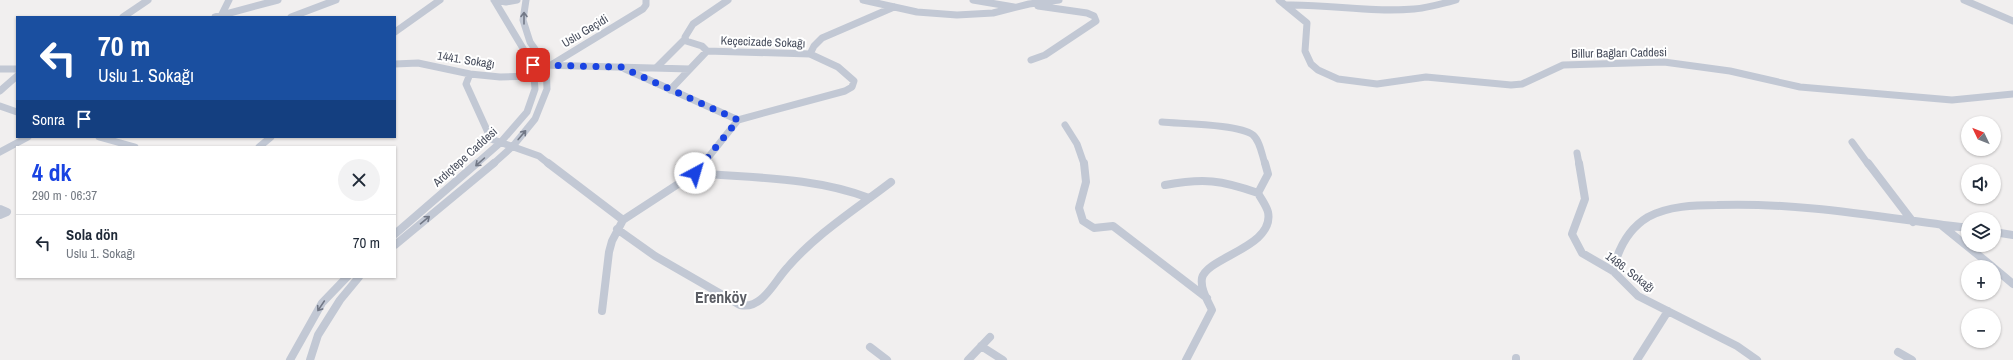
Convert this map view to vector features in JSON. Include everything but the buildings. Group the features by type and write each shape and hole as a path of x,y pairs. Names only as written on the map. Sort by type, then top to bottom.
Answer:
{"street":[{"path":"124,16 148,0"},
{"path":"218,16 229,0"},
{"path":"218,16 278,0 269,0"},
{"path":"294,16 336,0"},
{"path":"396,31 440,0"},
{"path":"494,0 506,2 517,0"},
{"name":"Ardıçtepe Caddesi","path":"396,233 500,143 527,112 535,89 533,65 494,0"},
{"path":"396,244 513,146 535,119 542,105 547,89 548,65 530,42 523,20 526,0"},
{"name":"Uslu Geçidi","path":"548,65 643,9 646,5 646,0"},
{"path":"656,68 685,39 693,24 728,0"},
{"path":"864,0 931,14 957,15 993,13 1029,4 1059,0"},
{"path":"973,0 1014,8"},
{"name":"Billur Bağları Caddesi","path":"1279,0 1288,5 1306,23 1305,51 1311,64 1327,75 1356,83 1377,84 1426,77 1511,85 1522,84 1563,65 1664,62 1730,71 1800,87 1952,100 2013,94"},
{"path":"1288,5 1327,1 1412,10 1433,8 1456,0"},
{"path":"1964,0 2013,21"},
{"path":"1029,4 1087,13 1094,16 1096,20 1095,23 1045,55 1031,60"},
{"path":"810,54 814,46 822,38 894,7"},
{"path":"685,39 689,42 702,46 707,51"},
{"name":"Keçecizade Sokağı","path":"670,90 707,51 810,54 838,67 853,79 854,84 846,91 738,120"},
{"name":"1441. Sokağı","path":"396,64 418,63 470,74 500,77 534,76"},
{"path":"533,65 690,69"},
{"path":"602,311 609,252 617,229 623,220 695,173 738,120 621,67"},
{"path":"0,69 16,69"},
{"path":"470,74 466,84 490,137 500,143 527,150 544,159 623,220"},
{"path":"0,91 16,77"},
{"path":"0,106 16,112"},
{"path":"1162,122 1233,128 1250,133 1254,136 1268,171 1268,176 1260,186 1258,193"},
{"path":"1065,125 1076,141 1083,159 1086,179 1079,207 1079,215 1083,222 1092,228 1113,226 1207,299"},
{"path":"0,152 26,138"},
{"path":"103,138 131,146"},
{"path":"260,146 270,138"},
{"path":"1852,142 1913,222"},
{"name":"1486. Sokağı","path":"1578,153 1585,199 1572,234 1582,253 1613,271 1638,296 1737,346 1757,360"},
{"path":"695,173 819,183 848,190 869,198"},
{"path":"1166,185 1186,181 1214,179 1230,183 1258,193 1268,211 1266,227 1240,252 1203,272 1201,283 1212,310 1186,360"},
{"path":"617,229 655,256 740,305 748,307 758,303 788,267 813,242 891,182"},
{"path":"1613,271 1621,245 1630,231 1650,216 1676,208 1727,204 1774,206 1854,213 1961,227"},
{"path":"0,209 6,212 0,215"},
{"path":"1941,225 1985,260"},
{"path":"2001,233 2013,235"},
{"path":"2001,273 2013,284"},
{"path":"290,360 322,303 346,278"},
{"path":"310,360 318,335 340,300 358,278"},
{"path":"1637,360 1668,311"},
{"path":"968,360 990,337"},
{"path":"981,346 1003,360"},
{"path":"870,347 887,360"},
{"path":"1898,352 1912,360"}],"district":[{"name":"Erenköy","path":"721,297"}],"route":[{"path":"533,65 621,67 738,120 695,173"}]}
